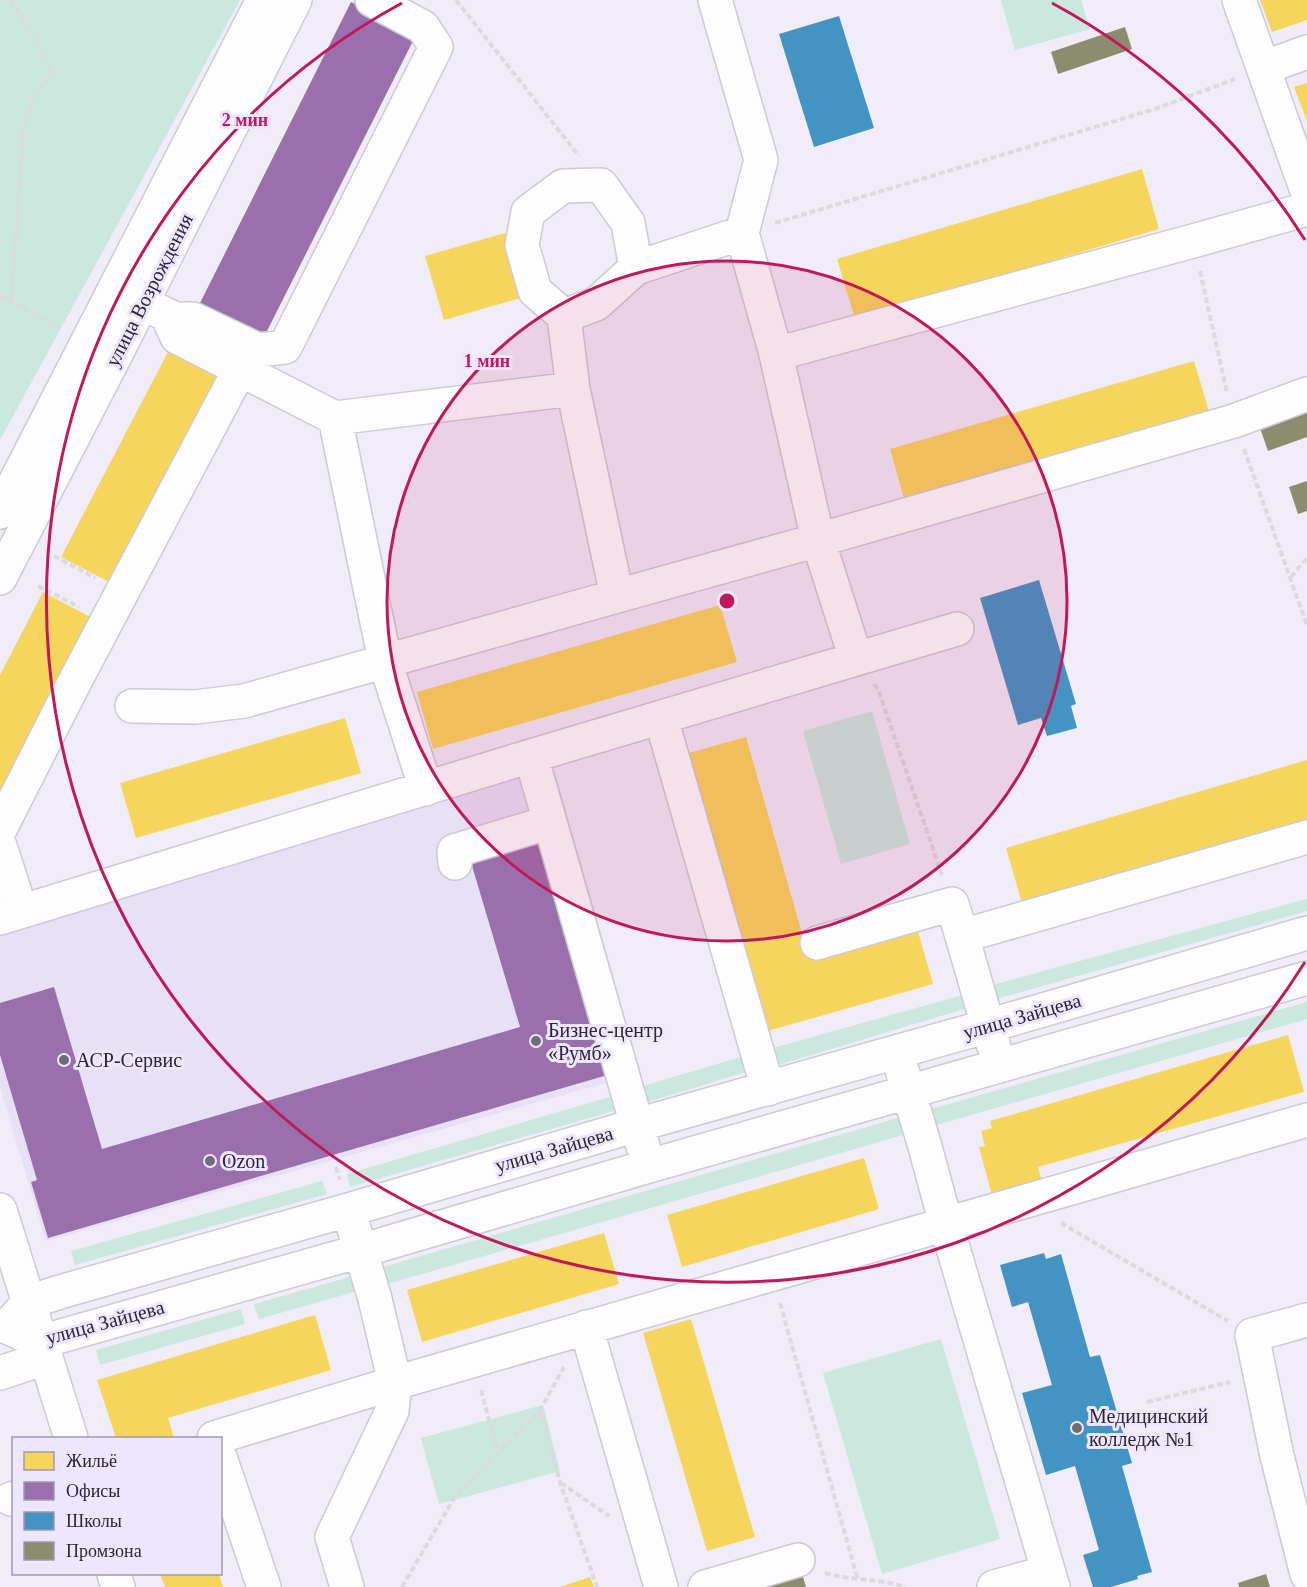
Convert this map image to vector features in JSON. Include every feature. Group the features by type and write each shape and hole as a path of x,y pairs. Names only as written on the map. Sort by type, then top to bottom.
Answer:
{"street":[{"name":"улица Возрождения","path":"0,512 142,302 263,0"},
{"name":"улица Возрождения","path":"0,578 295,0"},
{"path":"142,302 176,319 193,319 258,350 285,347 436,47 423,27 372,0"},
{"path":"715,0 761,160 742,233 776,354 818,540 856,659"},
{"path":"1239,0 1307,191"},
{"path":"1263,68 1307,52"},
{"path":"617,596 573,389 564,316 535,291 522,245 520,208 563,186 601,185 628,223 636,268"},
{"path":"776,354 1307,209"},
{"path":"564,316 596,304 636,268 742,233"},
{"path":"142,302 177,337 335,418 573,389"},
{"path":"0,829 240,369"},
{"path":"132,706 195,707 244,701 1234,421 1307,394"},
{"path":"335,418 385,661 426,789"},
{"path":"0,846 10,914 957,629"},
{"path":"661,718 768,1089"},
{"path":"531,756 649,1166"},
{"path":"455,863 454,851 550,822"},
{"path":"962,936 1307,837"},
{"path":"817,943 952,904 1000,1067"},
{"name":"улица Зайцева","path":"12,1312 637,1125 1307,933"},
{"name":"улица Зайцева","path":"0,1373 43,1350 360,1251 1307,978"},
{"path":"897,1052 1050,1580 994,1587"},
{"path":"217,1437 472,1360 1307,1120"},
{"path":"0,1210 12,1312 43,1350 70,1437"},
{"path":"347,1587 332,1537 392,1411 395,1383 375,1299 348,1210"},
{"path":"1307,1320 1252,1335 1277,1456 1307,1574"},
{"path":"586,1328 662,1587"},
{"path":"222,1463 264,1587"},
{"path":"705,1587 798,1560"}],"path":[{"path":"11,0 36,39 52,72 33,99 24,125 11,302"},
{"path":"456,0 601,185"},
{"path":"742,233 1155,109 1263,68"},
{"path":"0,296 61,329"},
{"path":"54,555 122,592"},
{"path":"1290,578 1307,558"},
{"path":"38,586 106,622"},
{"path":"856,659 878,689 952,904"},
{"path":"1024,1202 1252,1335"},
{"path":"772,1274 858,1580"},
{"path":"402,1587 456,1495 540,1410 586,1328"},
{"path":"472,1360 498,1453"},
{"path":"1147,1402 1260,1374"},
{"path":"540,1410 560,1482 597,1587"},
{"path":"560,1482 622,1526 644,1525"},
{"path":"798,1560 835,1576 905,1587"}],"shaded area":[{"path":"551,757 641,1073 46,1241 0,1088 0,923"}],"green space":[{"path":"0,0 240,0 0,440"},
{"path":"1001,0 1081,0 1090,29 1015,50"},
{"path":"872,711 910,844 841,864 803,731"},
{"path":"1307,899 1307,911 993,1000 989,986"},
{"path":"970,993 974,1006 778,1065 773,1048"},
{"path":"1307,1002 1307,1019 936,1125 931,1109"},
{"path":"741,1057 746,1072 641,1104 636,1088"},
{"path":"613,1096 617,1110 350,1187 347,1174"},
{"path":"898,1118 903,1135 384,1285 379,1268"},
{"path":"322,1181 327,1194 75,1265 71,1251"},
{"path":"357,1275 361,1290 259,1319 254,1304"},
{"path":"241,1309 245,1324 100,1365 96,1350"},
{"path":"941,1339 1000,1539 882,1574 823,1373"},
{"path":"543,1405 560,1471 439,1504 421,1438"}],"building: Жильё":[{"path":"1260,0 1307,0 1307,20 1272,32"},
{"path":"1307,83 1307,121 1294,87"},
{"path":"1142,169 1159,229 855,319 837,259"},
{"path":"505,233 524,297 444,320 425,256"},
{"path":"170,348 222,375 113,584 61,557"},
{"path":"1194,361 1211,418 906,506 890,449"},
{"path":"43,592 96,620 0,805 0,675"},
{"path":"720,605 737,662 433,749 417,692"},
{"path":"345,718 361,773 136,838 120,783"},
{"path":"746,737 809,958 917,928 933,984 764,1032 685,754"},
{"path":"1307,760 1307,819 1022,903 1006,848"},
{"path":"1288,1035 1304,1092 1038,1167 1043,1185 993,1199 979,1147 985,1146 981,1131 992,1128 990,1121"},
{"path":"864,1158 879,1209 682,1267 667,1215"},
{"path":"604,1233 619,1284 422,1342 407,1290"},
{"path":"315,1315 331,1370 168,1418 174,1437 116,1437 97,1380"},
{"path":"691,1319 755,1537 707,1551 643,1333"},
{"path":"160,1575 219,1575 223,1587 165,1587"},
{"path":"590,1577 594,1587 560,1587"}],"building: Офисы":[{"path":"351,2 416,35 264,337 199,305"},
{"name":"Бизнес-центр «Румб»","path":"541,838 611,1074 48,1238 31,1182 37,1180 0,1055 0,1003 54,987 102,1149 520,1027 470,859"}],"building: Школы":[{"path":"839,16 874,128 814,147 779,34"},
{"path":"1039,580 1076,704 1071,706 1077,728 1047,736 1041,718 1018,725 980,598"},
{"name":"Медицинский колледж №1","path":"1044,1253 1046,1259 1061,1254 1090,1357 1100,1355 1132,1463 1122,1466 1152,1572 1111,1587 1093,1587 1083,1555 1099,1550 1075,1466 1046,1475 1022,1393 1052,1385 1028,1302 1012,1307 1000,1265"}],"building: Промзона":[{"path":"1125,27 1132,49 1058,74 1051,52"},
{"path":"1307,408 1307,437 1268,451 1259,425"},
{"path":"1307,481 1307,511 1298,514 1289,487"},
{"path":"1266,1574 1270,1587 1239,1587 1238,1583"},
{"path":"803,1577 806,1587 767,1587 767,1586"}],"place":[{"name":"Бизнес-центр «Румб»","path":"536,1041"},
{"name":"АСР-Сервис","path":"64,1060"},
{"name":"Ozon","path":"210,1161"},
{"name":"Медицинский колледж №1","path":"1077,1428"}]}
